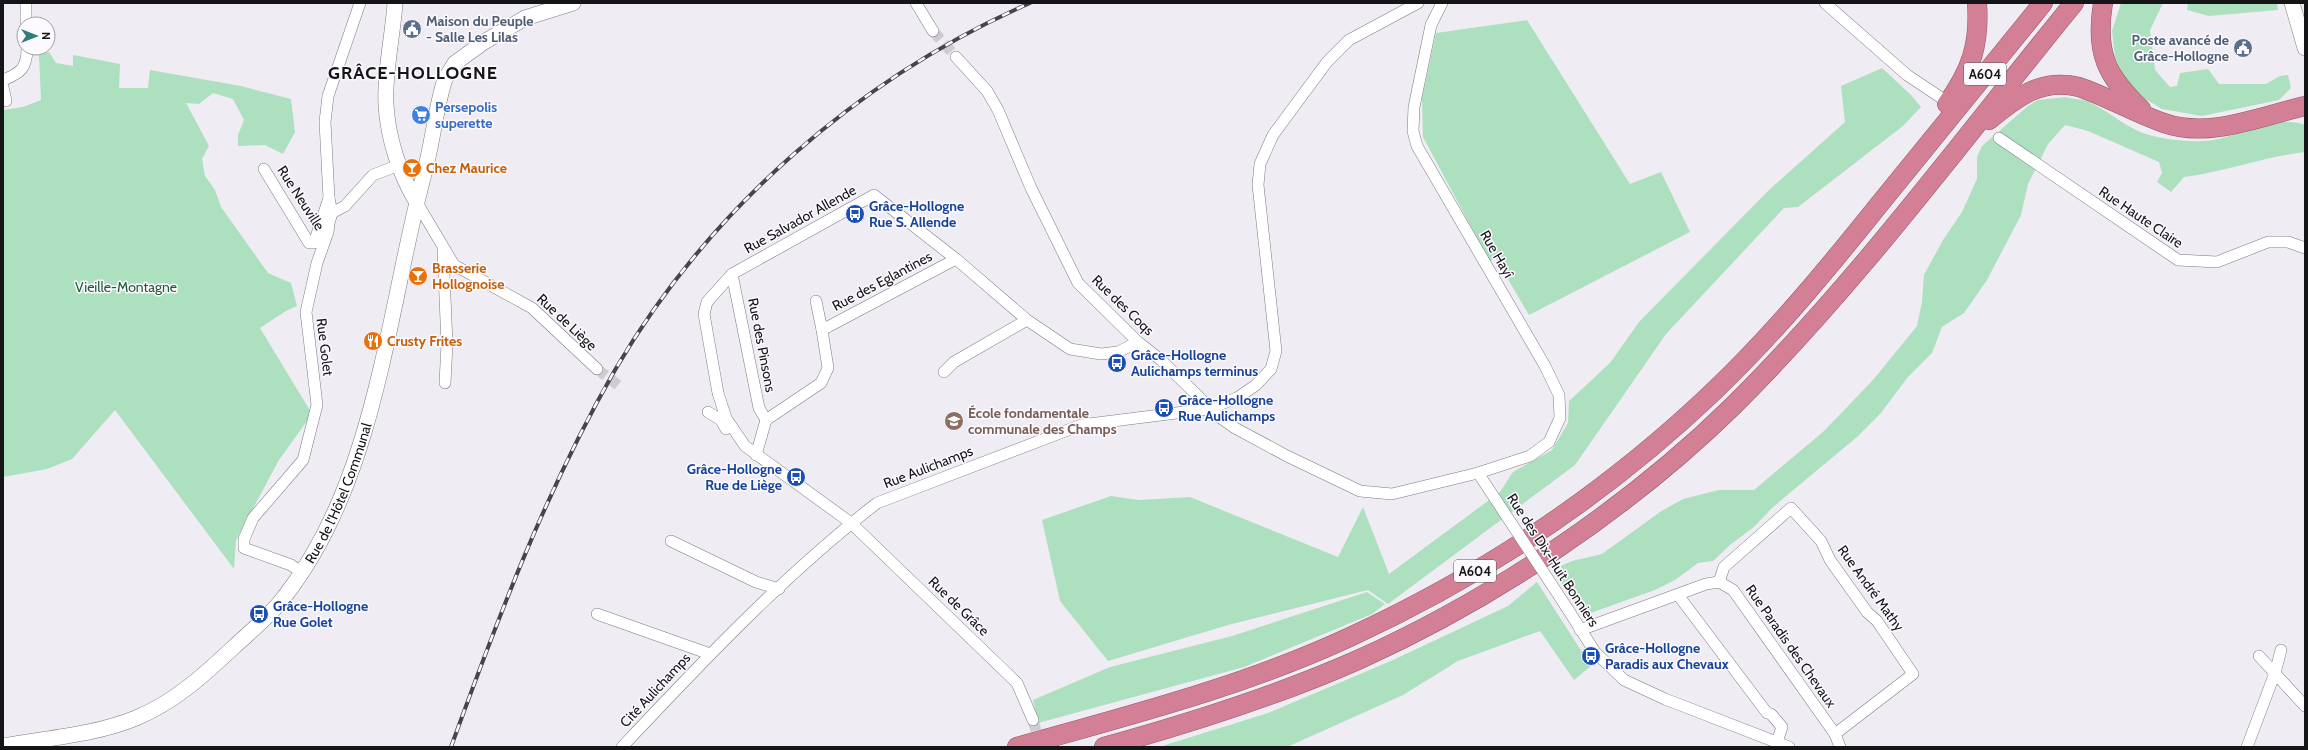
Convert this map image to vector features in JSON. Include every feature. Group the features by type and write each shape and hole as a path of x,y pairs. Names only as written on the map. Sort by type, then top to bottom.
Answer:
{"highway":[{"path":"1928,145 1936,120 1960,84 1973,58 1977,40 1977,3"},
{"name":"A604","path":"1018,747 1182,700 1267,672 1351,637 1431,597 1504,553 1580,503 1650,449 1714,391 1772,332 1928,145 2043,3"},
{"name":"A604","path":"1104,747 1189,723 1275,694 1360,659 1443,618 1593,524 1676,457 1730,408 1794,343 1859,268 2074,3"},
{"path":"2103,3 2100,37 2108,71 2123,92 2146,114"},
{"path":"1972,128 1989,120 2025,93 2046,86 2079,87 2146,114 2164,123 2189,128 2204,128 2236,124 2305,106"}],"street":[{"path":"26,3 26,16"},
{"name":"Rue Golet","path":"301,572 291,565 244,548 244,539 253,518 304,460 317,405 306,312 317,263 328,232 332,213 329,198 325,122 328,96 360,3"},
{"path":"395,3 386,103 388,124 403,180 416,201"},
{"path":"542,8 573,3"},
{"path":"916,3 933,31"},
{"name":"Rue Aulichamps","path":"851,523 877,503 1082,425 1208,408 1237,398 1256,385 1272,369 1276,351 1258,185 1260,164 1273,135 1327,62 1349,40 1418,3"},
{"name":"Rue Hayî","path":"1442,3 1431,25 1414,107 1413,131 1417,146 1545,366 1559,395 1560,418 1549,442 1530,456 1478,473"},
{"path":"1825,3 1907,75 1942,99"},
{"path":"2292,3 2305,48"},
{"name":"Rue de l'Hôtel Communal","path":"3,746 113,726 136,718 169,702 203,677 284,599 310,560 328,527 358,452 373,398 416,201 424,174 441,93 446,79 455,63 484,42 542,8"},
{"path":"3,80 18,74 26,60 26,56"},
{"name":"Rue des Coqs","path":"956,57 987,91 998,110 1031,188 1078,283 1138,342 1161,360 1201,399 1208,408 1242,432 1360,491 1392,494 1478,473"},
{"path":"3,87 6,101"},
{"name":"Rue Haute Claire","path":"1999,138 2178,260 2217,262 2268,242 2288,242 2305,248"},
{"path":"332,213 345,206 373,175 399,165"},
{"name":"Rue Neuville","path":"264,169 309,243 314,243 329,198"},
{"name":"Rue Salvador Allende","path":"745,446 726,418 720,399 704,314 707,302 732,274 874,195 956,259 1027,320 1070,349 1101,354 1118,352 1138,342"},
{"name":"Rue de Liège","path":"416,201 454,265 532,308 597,369"},
{"path":"443,248 447,344 446,383"},
{"name":"Rue des Eglantines","path":"822,330 956,259"},
{"name":"Rue des Pinsons","path":"732,274 759,408 766,420"},
{"name":"Rue des Eglantines","path":"766,420 821,383 828,368 816,301"},
{"path":"944,372 954,362 1027,320"},
{"path":"708,412 720,420 736,445 745,446 851,523"},
{"path":"756,455 766,420"},
{"name":"Rue des Dix-Huit Bonniers","path":"1478,473 1595,652 1624,680 1665,698 1789,747"},
{"name":"Rue André Mathy","path":"1719,582 1724,567 1791,508 1821,542 1830,560 1867,612 1877,621 1913,674 1835,734"},
{"name":"Cité Aulichamps","path":"622,747 710,654 851,523"},
{"name":"Rue de Grâce","path":"851,523 1017,683 1032,720"},
{"path":"671,541 756,582 779,589"},
{"path":"1580,630 1706,584 1719,582"},
{"name":"Rue Paradis des Chevaux","path":"1719,582 1733,590 1835,734"},
{"path":"1678,594 1767,713 1771,714 1782,727 1777,742"},
{"name":"Cité Aulichamps","path":"597,614 710,654"},
{"path":"2246,747 2275,673 2281,650"},
{"path":"2259,656 2305,706"},
{"path":"1835,734 1840,747"}],"green space":[{"path":"2121,3 2163,3 2150,30 2155,70 2170,87 2177,86 2180,73 2208,69 2219,84 2266,84 2280,76 2288,75 2291,88 2279,100 2202,116 2162,109 2144,98 2126,80 2115,57 2112,31"},
{"path":"2188,3 2277,3 2278,10 2209,16 2187,10"},
{"path":"1527,20 1630,184 1661,172 1690,232 1529,315 1495,257 1490,262 1423,137 1422,99 1436,33"},
{"name":"Vieille-Montagne","path":"73,55 120,64 119,88 148,88 150,70 241,86 291,99 295,132 283,154 265,145 238,146 238,135 244,120 233,99 213,93 199,104 186,103 209,146 202,159 205,176 215,190 221,207 268,273 291,283 297,306 286,311 260,328 312,414 279,460 236,540 234,569 115,410 72,459 47,469 3,477 3,110 23,107 41,100 39,56 52,56 56,63 73,66"},
{"path":"1882,68 1911,95 1921,107 1903,126 1798,207 1784,208 1666,334 1575,465 1388,604 1368,590 1228,625 1108,661 1060,601 1042,520 1111,496 1139,500 1190,497 1338,557 1363,507 1389,574 1500,492 1513,472 1552,450 1568,423 1569,401 1610,363 1639,322 1768,191 1845,122 1841,86"},
{"path":"2065,97 2089,102 2132,128 2145,134 2180,140 2216,140 2282,122 2294,122 2305,125 2305,152 2184,177 2171,192 2157,182 2162,173 2159,162 2088,131 2065,125 2048,144 2028,184 2021,215 1987,280 1964,313 1942,327 1932,353 1907,378 1881,413 1857,437 1773,507 1754,527 1731,544 1713,561 1698,563 1675,580 1655,590 1585,615 1552,570 1572,561 1602,554 1660,512 1683,499 1719,490 1754,490 1824,431 1873,380 1917,326 1922,302 1924,275 1943,240 1962,212 1977,179 1977,157 1982,146 2028,106 2038,100"},
{"path":"1537,582 1591,666 1574,680 1540,631 1458,661 1403,695 1287,747 1159,747 1268,713 1393,660 1508,606"},
{"path":"1367,592 1385,604 1372,614 1244,667 1038,723 1033,700 1110,667 1232,636"}],"tunnel":[{"path":"933,31 956,57"},
{"path":"597,369 618,385"},
{"path":"1033,720 1040,746"}],"railway":[{"path":"451,747 505,603 545,508 567,461 615,370 653,311 695,255 743,203 794,154 848,110 906,69 967,34 1030,3"}],"place":[{"name":"Maison du Peuple - Salle Les Lilas","path":"412,29"},
{"name":"Poste avancé de Grâce-Hollogne","path":"2243,48"},
{"name":"Persepolis superette","path":"421,115"},
{"name":"Chez Maurice","path":"412,168"},
{"name":"Grâce-Hollogne Rue S. Allende","path":"855,214"},
{"name":"Brasserie Hollognoise","path":"418,276"},
{"name":"Crusty Frites","path":"373,341"},
{"name":"Grâce-Hollogne Aulichamps terminus","path":"1117,363"},
{"name":"Grâce-Hollogne Rue Aulichamps","path":"1164,408"},
{"name":"École fondamentale communale des Champs","path":"954,421"},
{"name":"Grâce-Hollogne Rue de Liège","path":"796,477"},
{"name":"Grâce-Hollogne Rue Golet","path":"259,614"},
{"name":"Grâce-Hollogne Paradis aux Chevaux","path":"1591,656"}],"district":[{"name":"GRÂCE-HOLLOGNE","path":"413,73"}]}
